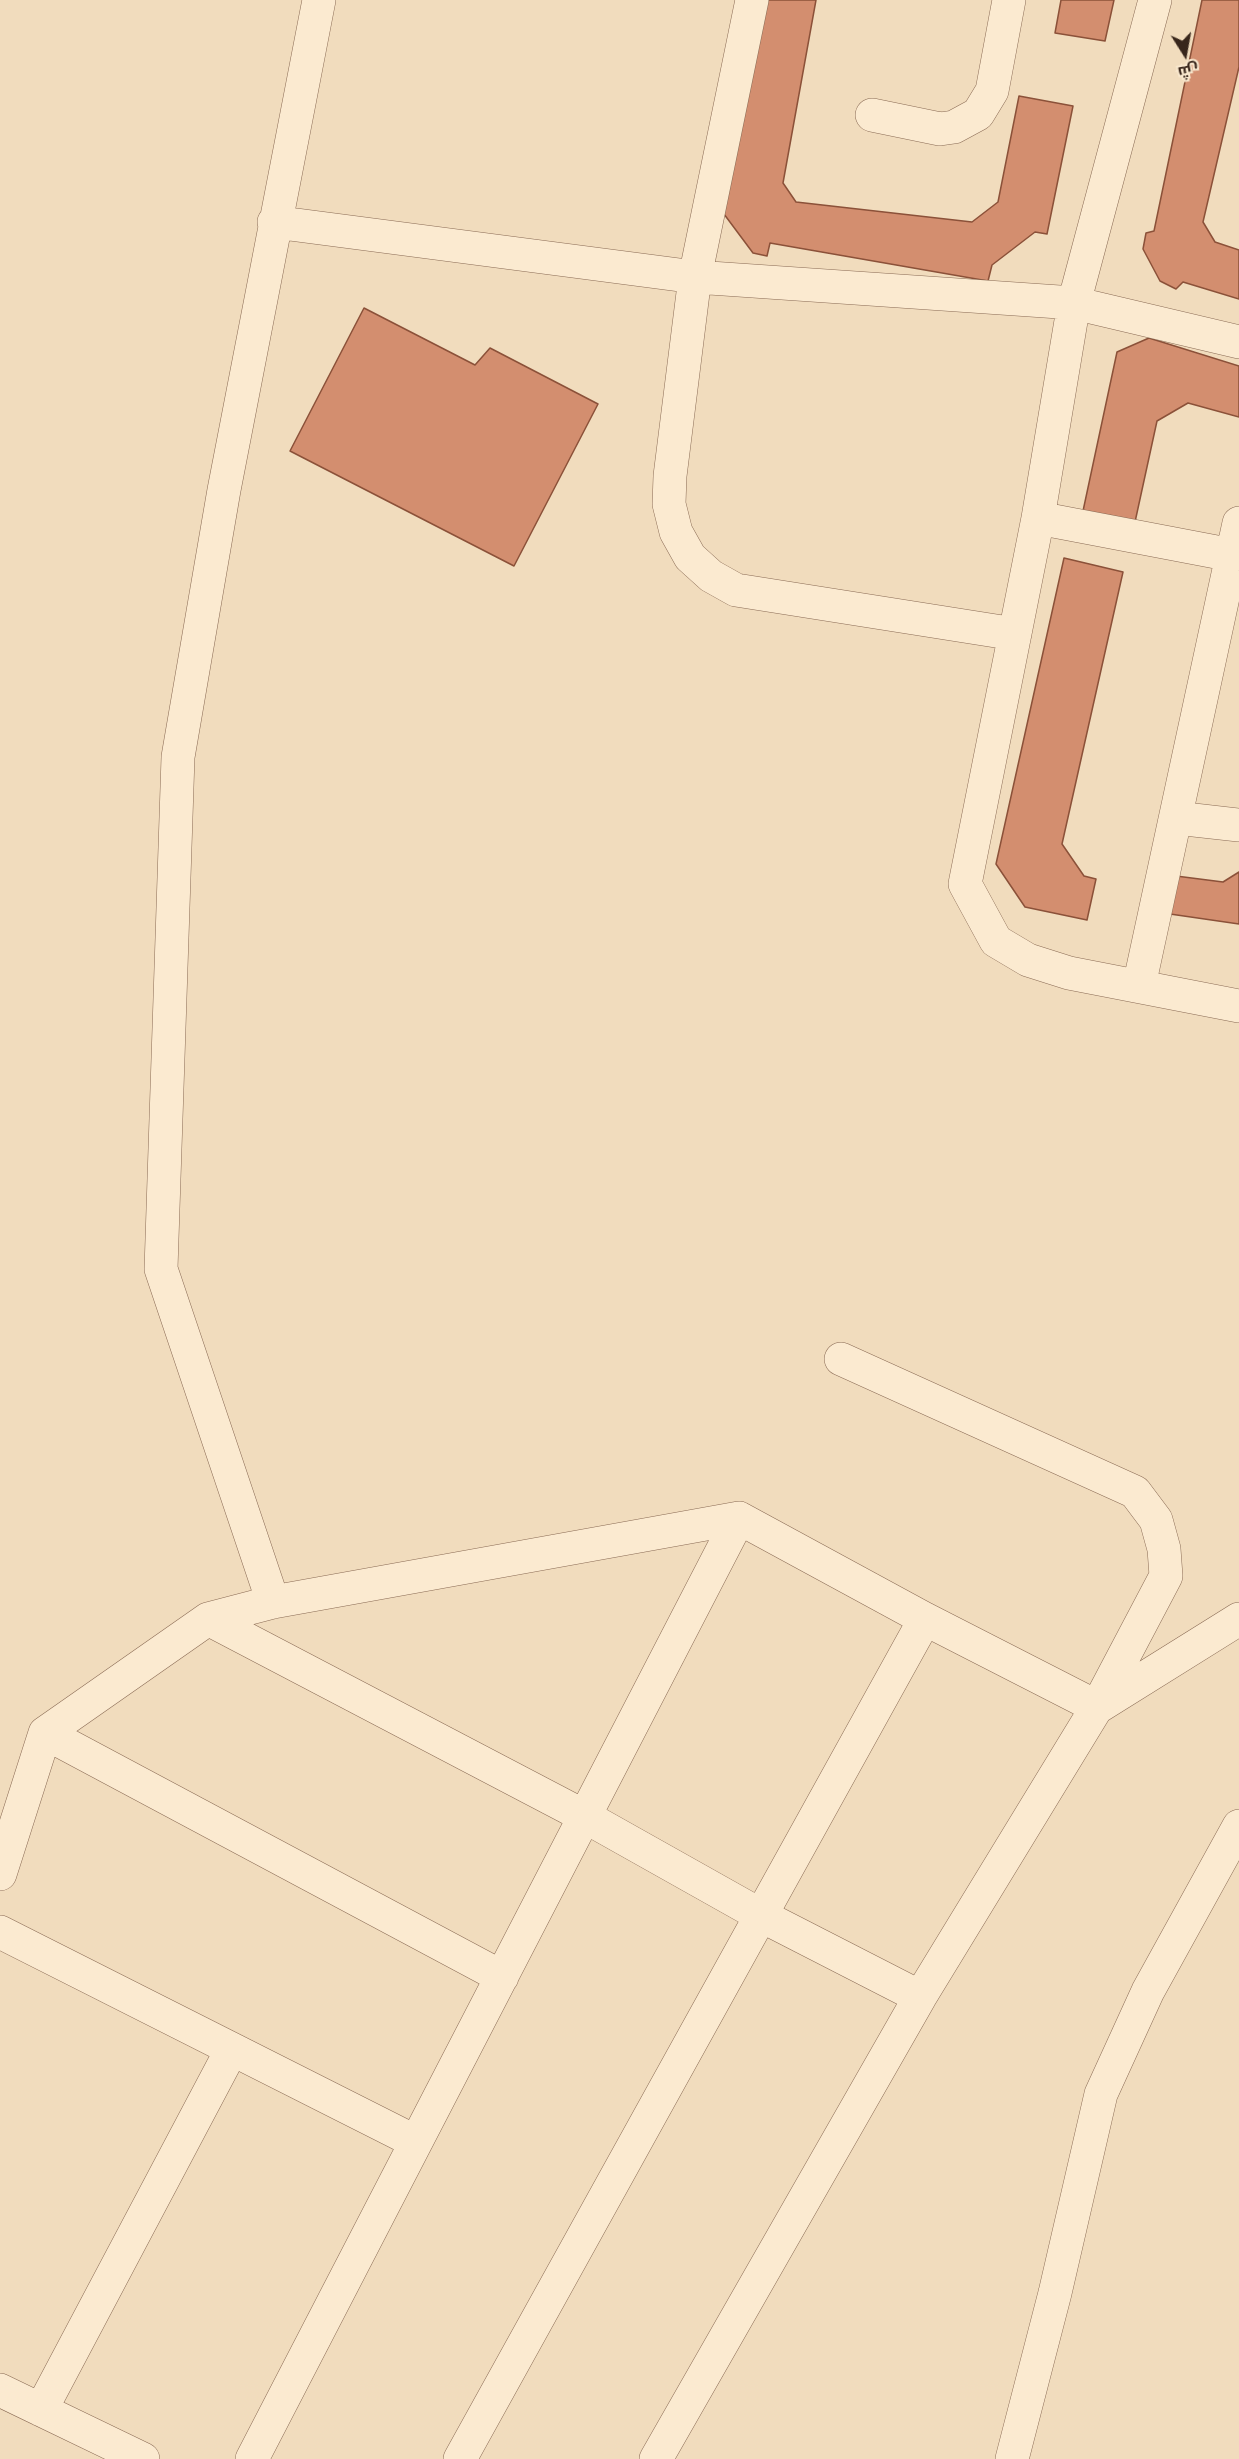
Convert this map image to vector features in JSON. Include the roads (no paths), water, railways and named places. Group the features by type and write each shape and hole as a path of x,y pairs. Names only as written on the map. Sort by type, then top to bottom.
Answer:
{"street":[{"path":"273,1602 161,1269 178,757 274,222 319,0"},
{"path":"752,0 695,277 670,476 669,504 676,532 690,556 711,576 736,590 1015,634"},
{"path":"872,115 940,129 954,127 978,114 992,91 1009,0"},
{"path":"1155,0 1074,303 1038,518 965,884 996,941 1028,960 1069,973 1239,1006"},
{"path":"274,222 695,277 1074,303 1239,342"},
{"path":"1038,518 1232,555"},
{"path":"1139,986 1239,523"},
{"path":"1176,818 1239,825"},
{"path":"656,2459 921,1997 1097,1707 1166,1576 1164,1550 1156,1520 1135,1492 841,1359"},
{"path":"252,2459 739,1518"},
{"path":"0,1874 45,1733 208,1619 273,1602 739,1518 925,1619 1097,1707"},
{"path":"208,1619 584,1816 762,1916 921,1997"},
{"path":"460,2459 925,1619"},
{"path":"1097,1707 1239,1620"},
{"path":"45,1733 502,1977"},
{"path":"1012,2459 1055,2293 1101,2094 1149,1991 1239,1826"},
{"path":"0,1932 416,2142"},
{"path":"41,2410 232,2049"},
{"path":"0,2390 143,2459"}]}
